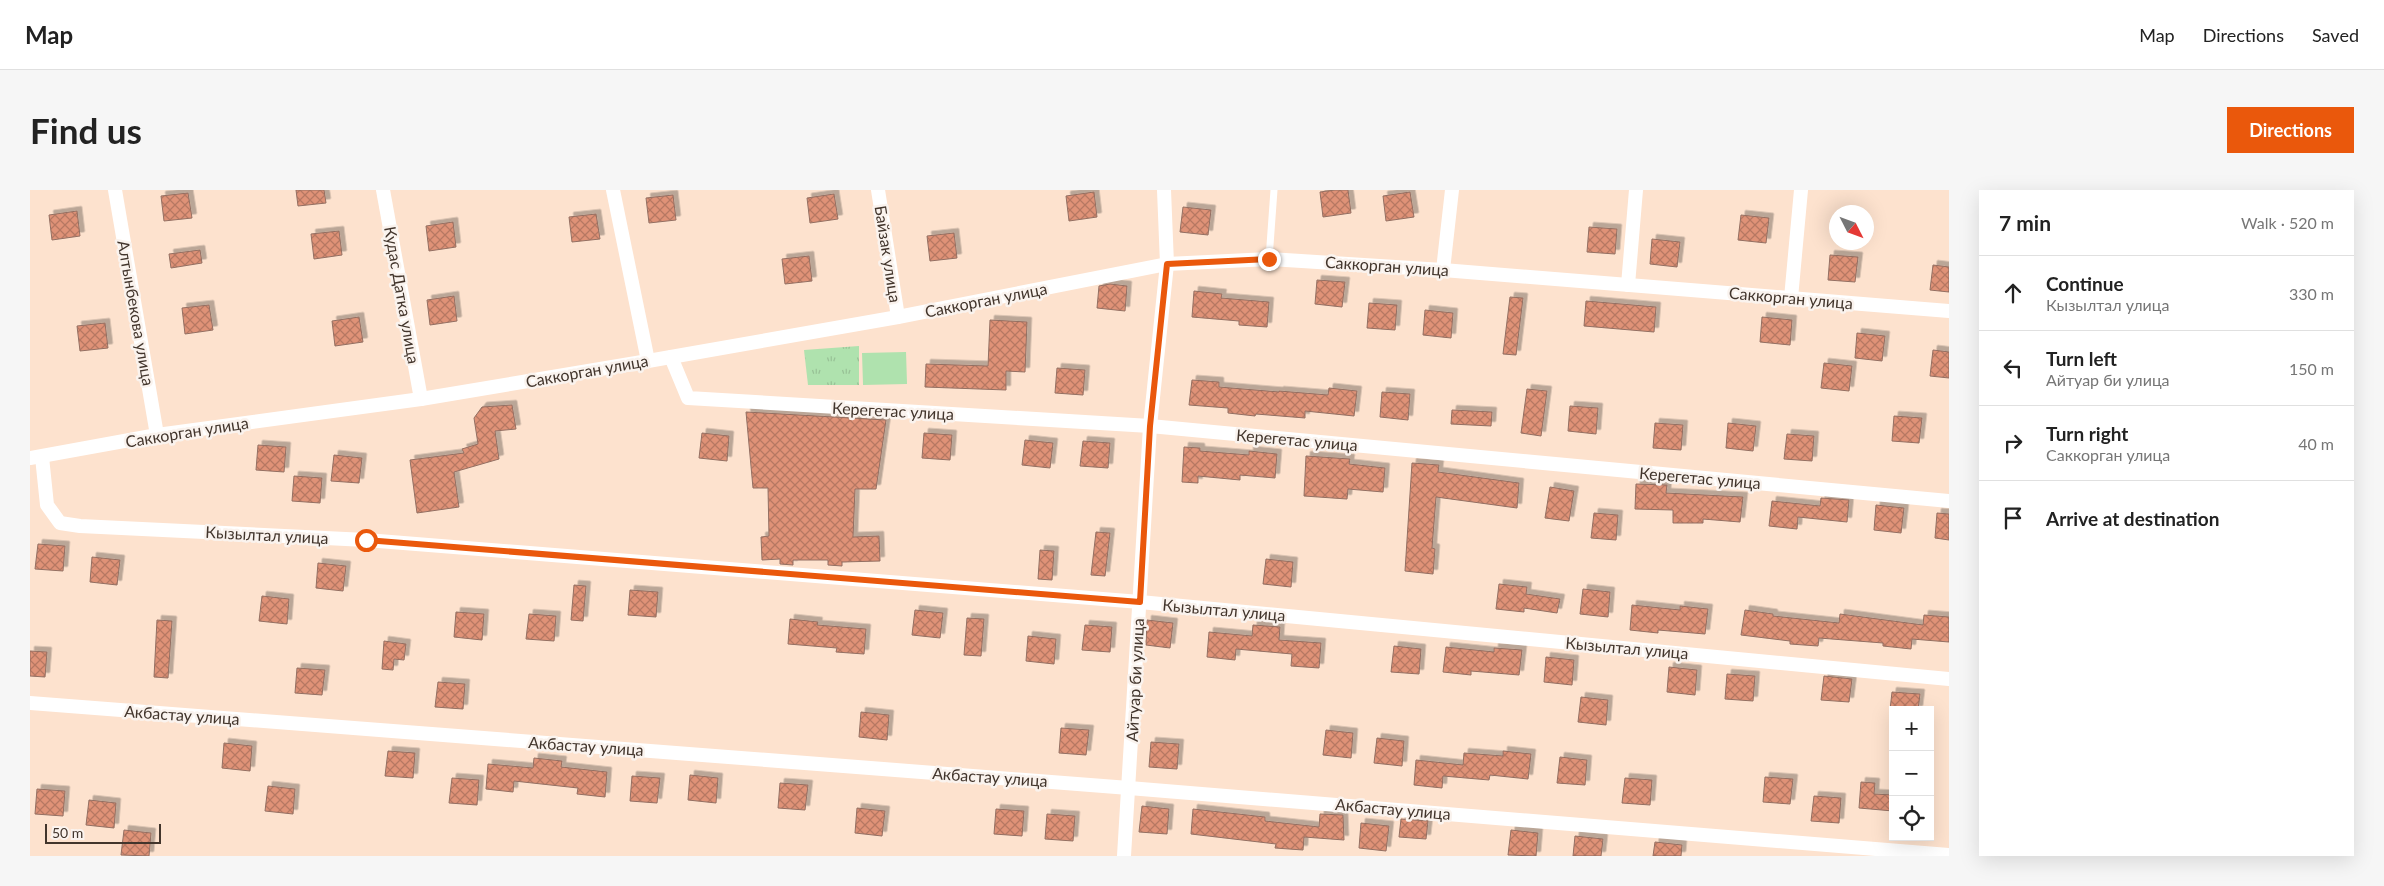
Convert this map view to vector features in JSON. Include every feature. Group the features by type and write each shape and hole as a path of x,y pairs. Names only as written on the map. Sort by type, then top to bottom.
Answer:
{"street":[{"name":"Алтынбекова улица","path":"115,190 157,435"},
{"name":"Кудас Датка улица","path":"383,190 421,399"},
{"path":"613,190 648,361"},
{"name":"Байзак улица","path":"878,190 898,317"},
{"name":"Айтуар би улица","path":"1124,856 1150,426 1167,264 1164,190"},
{"path":"1443,270 1452,190"},
{"path":"1628,285 1636,190"},
{"path":"1791,298 1801,190"},
{"name":"Саккорган улица","path":"36,457 157,435 421,399 648,361 898,317 1167,264 1269,259 1443,270 1949,310"},
{"name":"Керегетас улица","path":"671,357 688,398 1150,426 1949,501"},
{"name":"Кызылтал улица","path":"36,457 47,505 60,522 80,526 366,540 1140,602 1949,679"},
{"name":"Акбастау улица","path":"30,703 1129,788 1949,855"}],"lane":[{"path":"1269,259 1274,190"}],"green space":[{"path":"859,346 859,385 808,385 804,350"},
{"path":"906,352 907,384 863,385 862,353"}],"building":[{"path":"296,190 324,190 326,203 298,206"},
{"path":"1348,190 1351,213 1323,217 1320,192"},
{"path":"1094,192 1097,217 1069,221 1066,196"},
{"path":"1410,192 1414,217 1386,221 1383,196"},
{"path":"188,193 192,218 164,221 161,196"},
{"path":"834,194 838,219 810,223 807,198"},
{"path":"673,195 676,220 649,223 646,198"},
{"path":"1183,207 1211,210 1208,235 1180,232"},
{"path":"77,211 80,236 52,240 49,215"},
{"path":"596,214 600,239 572,242 569,217"},
{"path":"1741,215 1769,218 1766,243 1738,240"},
{"path":"453,222 456,247 429,251 426,226"},
{"path":"1589,227 1617,229 1615,254 1587,252"},
{"path":"339,231 342,255 314,259 311,234"},
{"path":"954,233 957,258 930,261 927,236"},
{"path":"1652,239 1680,242 1677,267 1650,264"},
{"path":"200,250 202,263 171,268 169,254"},
{"path":"1830,255 1858,257 1855,282 1828,280"},
{"path":"809,256 812,281 785,284 782,259"},
{"path":"1933,265 1949,267 1949,292 1930,290"},
{"path":"1317,280 1345,282 1342,307 1315,304"},
{"path":"1110,284 1127,286 1125,311 1097,308 1099,286"},
{"path":"1194,291 1222,294 1221,298 1269,302 1267,327 1239,325 1239,321 1192,317"},
{"path":"454,296 457,321 430,325 427,300"},
{"path":"1510,297 1523,298 1516,355 1503,354"},
{"path":"1586,301 1656,307 1654,332 1584,326"},
{"path":"1369,303 1397,305 1395,330 1367,328"},
{"path":"209,305 213,330 185,334 182,308"},
{"path":"1425,310 1453,313 1451,338 1423,335"},
{"path":"359,317 363,342 335,346 332,321"},
{"path":"1762,317 1792,320 1790,345 1760,342"},
{"path":"990,320 1027,322 1025,372 1006,371 1006,390 925,387 926,364 988,366"},
{"path":"105,323 108,348 80,351 77,326"},
{"path":"1857,333 1885,336 1882,361 1855,358"},
{"path":"1933,350 1949,352 1949,378 1930,376"},
{"path":"1824,363 1852,366 1849,391 1821,388"},
{"path":"1057,368 1085,370 1083,395 1055,393"},
{"path":"1192,380 1219,382 1219,387 1279,392 1328,395 1329,388 1357,391 1354,416 1305,411 1305,418 1256,414 1255,416 1228,413 1228,408 1189,405"},
{"path":"1527,389 1547,391 1541,436 1521,433"},
{"path":"1382,392 1410,394 1408,420 1380,417"},
{"path":"512,405 516,429 495,431 499,459 454,472 459,507 417,513 410,460 464,453 462,449 478,444 474,418 482,407"},
{"path":"1570,406 1598,408 1596,434 1568,431"},
{"path":"1452,410 1492,412 1491,426 1451,424"},
{"path":"746,412 886,420 876,489 855,489 853,537 879,536 880,561 842,562 842,566 828,565 828,560 793,560 793,565 780,564 780,559 762,560 761,537 769,536 768,488 753,488"},
{"path":"1894,416 1922,418 1919,443 1892,441"},
{"path":"1655,423 1683,425 1681,450 1653,448"},
{"path":"1728,423 1756,426 1753,451 1726,448"},
{"path":"702,433 729,436 727,461 699,458"},
{"path":"924,433 952,435 950,460 922,458"},
{"path":"1787,434 1814,436 1812,461 1784,459"},
{"path":"1025,440 1053,443 1050,468 1022,465"},
{"path":"1083,441 1110,443 1108,468 1080,466"},
{"path":"258,445 286,447 284,472 256,470"},
{"path":"1184,447 1200,448 1200,451 1249,455 1249,451 1277,454 1275,478 1240,475 1240,480 1198,476 1198,483 1182,482"},
{"path":"334,455 362,458 359,483 331,481"},
{"path":"1306,456 1350,459 1349,464 1385,468 1383,492 1348,489 1347,499 1304,496"},
{"path":"1412,463 1439,465 1438,472 1519,483 1517,508 1436,497 1432,548 1435,549 1433,574 1405,571"},
{"path":"294,476 322,478 320,503 292,501"},
{"path":"1636,484 1667,485 1666,493 1743,497 1740,522 1703,519 1703,523 1673,523 1673,510 1635,509"},
{"path":"1550,487 1574,491 1569,521 1545,518"},
{"path":"1821,498 1849,500 1847,522 1798,517 1797,529 1769,526 1772,501 1820,506"},
{"path":"1876,505 1904,508 1901,533 1874,530"},
{"path":"1594,513 1618,515 1616,540 1591,538"},
{"path":"1937,513 1949,514 1949,540 1935,538"},
{"path":"1096,532 1110,533 1105,576 1091,575"},
{"path":"38,544 65,546 63,571 35,569"},
{"path":"1040,550 1054,551 1052,580 1038,579"},
{"path":"92,557 120,560 117,585 90,582"},
{"path":"1266,559 1293,562 1291,587 1263,584"},
{"path":"318,563 346,566 343,591 316,588"},
{"path":"1499,584 1527,587 1526,594 1560,599 1557,613 1524,608 1524,612 1496,609"},
{"path":"574,585 586,586 583,621 571,620"},
{"path":"1583,589 1610,592 1608,617 1580,614"},
{"path":"630,590 658,592 656,617 628,615"},
{"path":"262,596 289,599 287,624 259,621"},
{"path":"1632,605 1680,610 1680,606 1708,609 1705,634 1658,630 1658,633 1630,630"},
{"path":"915,610 943,613 940,638 912,635"},
{"path":"1745,610 1773,614 1773,616 1839,623 1840,614 1923,625 1924,615 1949,617 1949,642 1912,639 1911,649 1883,646 1883,643 1819,638 1818,646 1790,644 1790,641 1741,635"},
{"path":"456,612 484,614 482,640 454,637"},
{"path":"529,614 556,616 554,641 526,639"},
{"path":"967,618 984,619 981,656 964,655"},
{"path":"790,619 818,622 817,625 866,629 864,654 836,652 837,648 788,644"},
{"path":"157,620 172,621 168,678 154,677"},
{"path":"1147,620 1173,623 1170,648 1146,645"},
{"path":"1085,625 1112,627 1110,652 1082,650"},
{"path":"1253,625 1280,627 1279,640 1321,643 1319,668 1291,666 1292,654 1236,649 1235,660 1207,657 1209,632 1252,636"},
{"path":"1028,636 1056,639 1054,664 1026,661"},
{"path":"384,641 406,644 404,660 394,659 393,670 382,669"},
{"path":"1394,646 1421,649 1419,674 1391,672"},
{"path":"1446,647 1494,652 1494,648 1522,650 1519,675 1471,671 1471,675 1443,672"},
{"path":"30,651 47,652 45,677 30,676"},
{"path":"1546,657 1574,660 1572,685 1544,682"},
{"path":"1669,667 1697,670 1695,695 1667,692"},
{"path":"297,668 325,670 322,695 295,693"},
{"path":"1727,674 1755,676 1753,701 1725,699"},
{"path":"1824,676 1852,679 1849,702 1821,700"},
{"path":"438,682 465,684 463,709 435,707"},
{"path":"1892,692 1920,694 1918,706 1890,706"},
{"path":"1581,697 1608,700 1606,725 1578,722"},
{"path":"861,712 889,715 887,740 859,737"},
{"path":"1061,728 1089,730 1086,755 1059,753"},
{"path":"1326,730 1353,733 1351,758 1323,755"},
{"path":"1377,738 1404,741 1402,766 1374,763"},
{"path":"1151,742 1179,744 1177,769 1149,767"},
{"path":"224,743 252,746 250,771 222,768"},
{"path":"388,751 415,753 413,778 385,776"},
{"path":"1503,751 1531,754 1528,779 1490,775 1489,780 1443,776 1442,788 1414,785 1416,760 1463,765 1464,753 1503,756"},
{"path":"1560,757 1587,760 1585,785 1557,783"},
{"path":"534,758 562,761 561,767 607,772 605,797 577,794 578,788 514,781 513,792 486,789 488,764 533,768"},
{"path":"690,775 718,778 716,803 688,800"},
{"path":"632,776 660,778 657,803 630,801"},
{"path":"1765,777 1793,779 1790,804 1763,802"},
{"path":"452,778 479,780 477,805 449,803"},
{"path":"1625,778 1652,780 1650,805 1622,803"},
{"path":"1861,782 1875,783 1874,794 1889,795 1889,811 1859,808"},
{"path":"780,783 808,785 805,810 778,808"},
{"path":"268,786 295,789 293,814 265,811"},
{"path":"37,789 65,791 63,816 35,814"},
{"path":"1814,796 1841,798 1839,823 1811,821"},
{"path":"89,800 116,803 114,828 86,825"},
{"path":"1142,806 1169,809 1167,834 1139,832"},
{"path":"857,808 885,811 882,836 855,833"},
{"path":"996,809 1024,811 1022,836 994,834"},
{"path":"1193,809 1265,817 1265,821 1319,827 1320,814 1343,815 1344,840 1304,837 1303,850 1275,848 1276,844 1191,834"},
{"path":"1047,814 1075,816 1073,841 1045,839"},
{"path":"1401,819 1428,821 1426,839 1399,837"},
{"path":"1361,823 1389,826 1386,851 1359,848"},
{"path":"124,830 151,833 149,856 121,855"},
{"path":"1511,830 1538,833 1536,856 1508,855"},
{"path":"1575,836 1603,839 1601,856 1573,856"},
{"path":"1655,842 1682,845 1681,856 1653,856"}],"route":[{"path":"366,540 1140,602 1150,426 1167,264 1269,259"}]}
